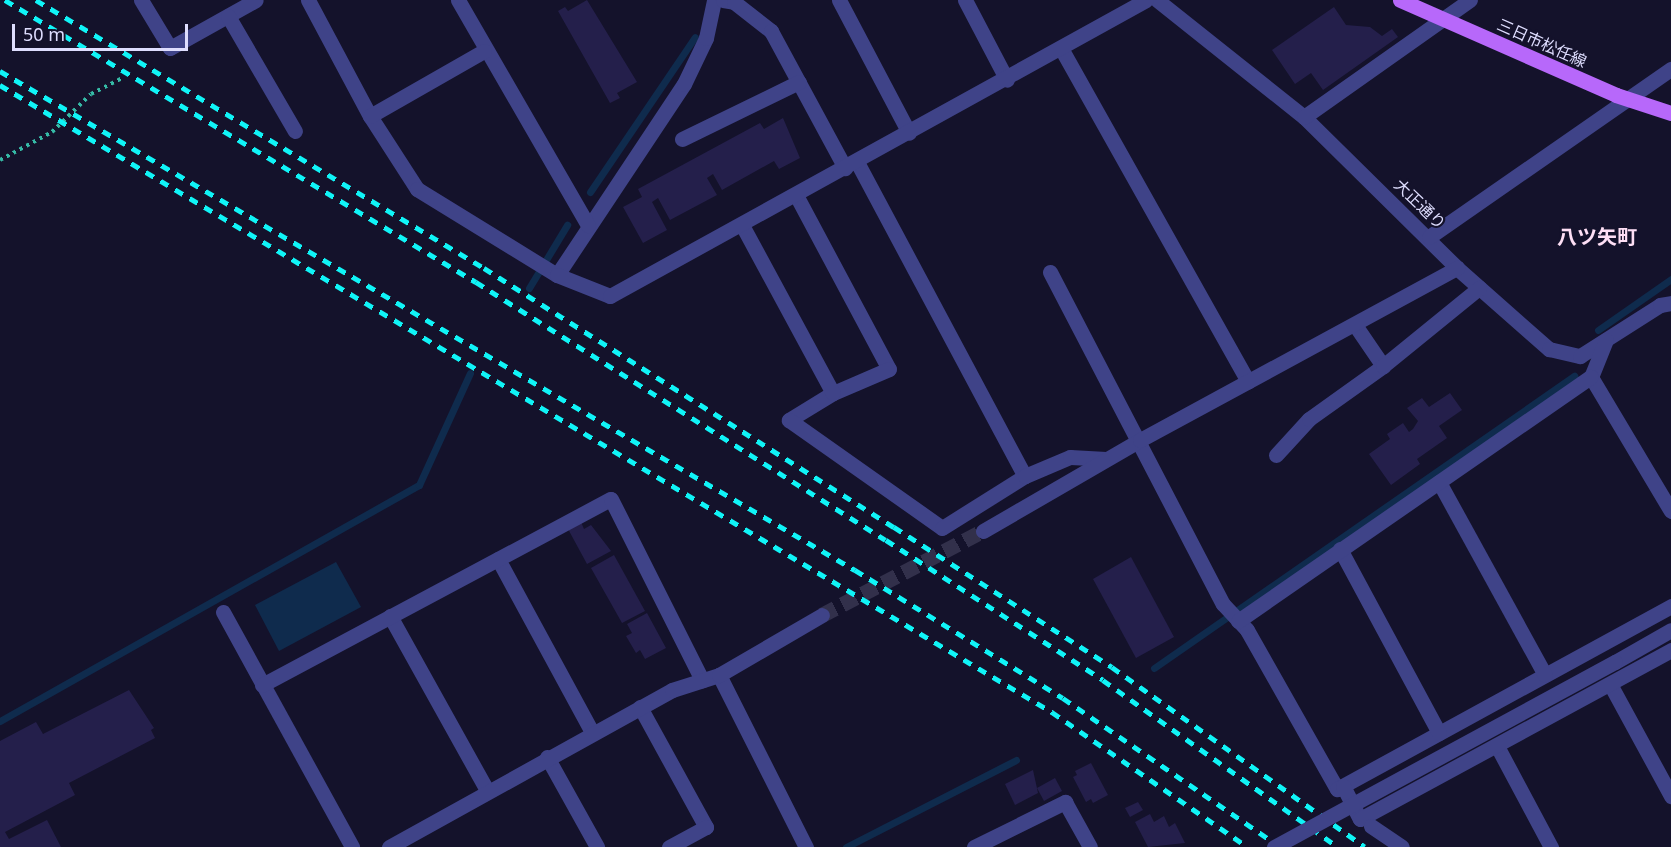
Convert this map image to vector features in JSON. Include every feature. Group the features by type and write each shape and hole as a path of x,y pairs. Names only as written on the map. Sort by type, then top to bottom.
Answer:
{"main road":[{"name":"三日市松任線","path":"1400,0 1629,98 1671,113"}],"street":[{"path":"141,0 170,48 229,9 256,0"},
{"path":"308,0 370,116 417,189 557,275 610,296 1062,50 1146,0"},
{"path":"458,0 485,42 484,51 588,225"},
{"path":"557,275 588,225 684,84 706,38 714,0"},
{"path":"723,0 734,2 771,31 799,82 851,165 1025,476"},
{"path":"838,0 909,133"},
{"path":"965,0 1007,80"},
{"name":"大正通り","path":"1158,0 1304,117 1479,288 1549,349 1580,356 1660,305 1671,303"},
{"path":"1304,117 1470,0"},
{"path":"229,9 294,130"},
{"path":"1062,50 1248,381"},
{"path":"370,116 484,51"},
{"path":"1429,237 1671,69"},
{"path":"682,140 799,82"},
{"path":"796,195 889,369 833,393 789,420 942,528 1025,476 1070,458 1106,459"},
{"path":"742,225 833,393"},
{"path":"983,531 1140,440 1355,325 1457,267"},
{"path":"1050,272 1234,616 1337,789 1671,606"},
{"path":"1276,455 1309,419 1383,366 1479,288"},
{"path":"1355,325 1383,366"},
{"path":"1234,616 1340,549 1591,377 1606,340"},
{"path":"1591,377 1671,511"},
{"path":"1439,482 1545,675"},
{"path":"262,685 611,499 702,680"},
{"path":"1340,549 1439,733"},
{"path":"498,559 592,732"},
{"path":"223,612 352,847"},
{"path":"389,847 592,732 672,690 719,675 822,615"},
{"path":"390,616 488,790"},
{"path":"1274,847 1671,630"},
{"path":"1343,786 1360,819 1671,650"},
{"path":"719,675 806,847"},
{"path":"1610,684 1671,796"},
{"path":"1500,699 1519,734"},
{"path":"640,707 706,827 669,847"},
{"path":"1497,746 1551,847"},
{"path":"547,757 597,847"},
{"path":"974,847 1065,802 1090,847"},
{"path":"1371,826 1402,847"}],"path":[{"path":"0,160 52,132 91,94 121,79"}],"water":[{"path":"336,562 361,607 279,651 255,605"}],"building":[{"path":"587,0 637,82 617,93 620,98 610,103 558,11 565,7 568,11"},
{"path":"1334,7 1346,25 1370,27 1382,36 1392,29 1398,37 1323,90 1311,73 1295,84 1272,50"},
{"path":"783,118 800,158 779,169 774,161 722,190 713,174 707,178 717,195 670,220 658,198 652,202 667,230 643,243 623,207 642,197 638,189 760,123 764,129"},
{"path":"1450,393 1462,410 1439,426 1447,438 1417,459 1420,464 1391,485 1369,454 1390,439 1387,434 1403,423 1409,432 1413,429 1418,421 1407,408 1422,398 1429,407"},
{"path":"581,522 584,529 591,525 611,551 587,564 568,529"},
{"path":"614,555 645,611 622,623 591,568"},
{"path":"1131,557 1174,637 1136,658 1093,579"},
{"path":"647,613 666,648 645,659 640,650 636,653 626,636 632,633 627,624"},
{"path":"129,690 154,728 151,730 155,738 69,783 75,795 5,832 9,839 47,820 61,847 0,847 0,741 36,722 43,734"},
{"path":"1091,763 1108,795 1093,803 1091,799 1086,802 1073,777 1077,775 1075,771"},
{"path":"1033,770 1038,793 1015,805 1005,784"},
{"path":"1055,778 1062,791 1044,801 1037,788"},
{"path":"1138,802 1143,810 1130,817 1125,808"},
{"path":"1150,814 1154,822 1164,816 1169,827 1175,823 1185,843 1148,847 1135,822"}],"waterway":[{"path":"590,192 695,37"},
{"path":"529,288 567,225"},
{"path":"1598,330 1671,279"},
{"path":"0,721 419,485 470,373"},
{"path":"1154,668 1574,376"},
{"path":"846,847 1016,760"}],"tunnel":[{"path":"822,615 983,531"}],"railway":[{"path":"5,0 476,282 886,540 1103,680 1338,847"},
{"path":"36,0 484,268 894,527 1112,667 1365,847"},
{"path":"0,71 855,570 1063,698 1281,847"},
{"path":"0,85 1052,712 1248,847"}],"district":[{"name":"八ツ矢町","path":"1597,236"}]}
